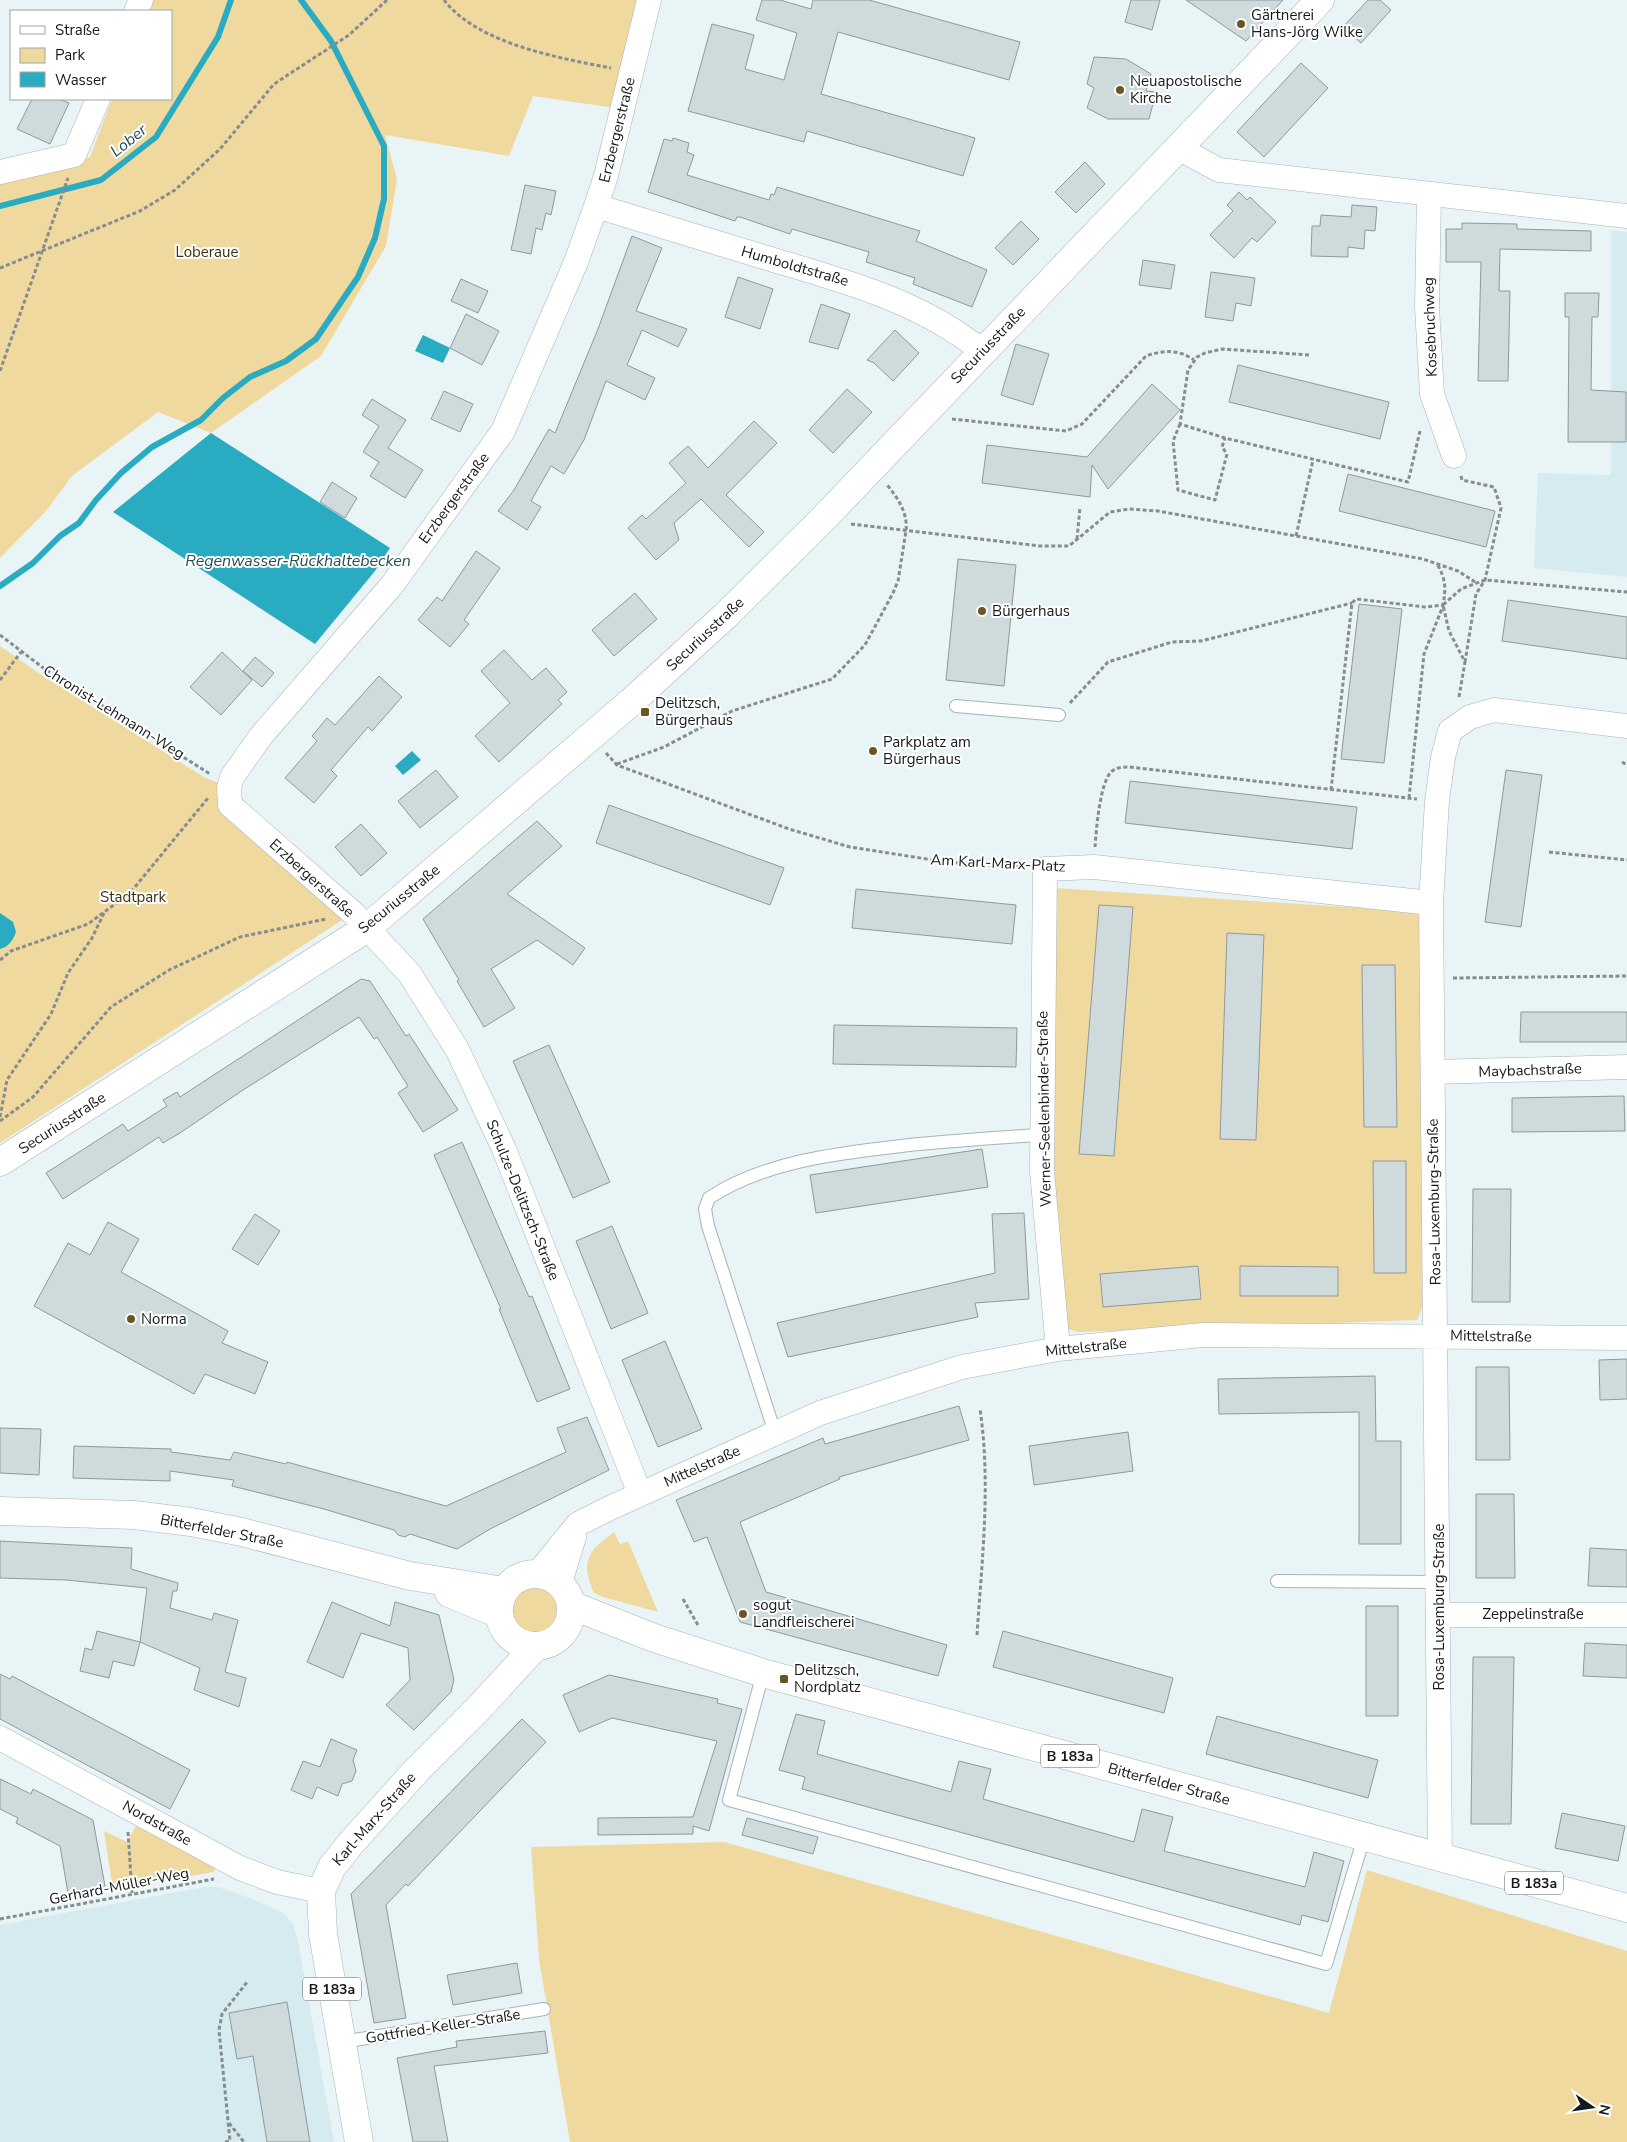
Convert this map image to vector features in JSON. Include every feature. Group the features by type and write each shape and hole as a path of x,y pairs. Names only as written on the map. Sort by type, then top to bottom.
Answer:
{"street":[{"name":"Erzbergerstraße","path":"360,920 230,805 229,788 232,777 261,736 392,585 503,431 576,262 596,206 606,176 649,0"},
{"name":"Securiusstraße","path":"0,1162 360,920 591,737 725,616 821,521 1320,0"},
{"path":"0,172 72,164 98,100"},
{"path":"1178,148 1219,170 1627,216"},
{"name":"Kosebruchweg","path":"1429,195 1427,307 1432,394 1454,456"},
{"name":"Humboldtstraße","path":"596,206 854,283 930,317 962,334 982,351"},
{"path":"1450,731 1470,717 1494,710 1627,726"},
{"name":"Rosa-Luxemburg-Straße","path":"1440,1858 1439,1582 1431,903 1437,801 1443,757 1450,731"},
{"name":"Am Karl-Marx-Platz","path":"1045,868 1094,867 1431,903"},
{"name":"Werner-Seelenbinder-Straße","path":"1045,868 1042,1135 1044,1204 1058,1349"},
{"name":"Schulze-Delitzsch-Straße","path":"360,920 409,973 457,1049 504,1149 640,1494"},
{"name":"Maybachstraße","path":"1433,1072 1627,1067"},
{"name":"Mittelstraße","path":"559,1597 578,1524 820,1412 962,1367 1058,1349 1203,1335 1627,1338"},
{"name":"Bitterfelder Straße","path":"0,1512 134,1515 191,1522 242,1532 410,1576 501,1603"},
{"path":"516,1578 559,1597 553,1641 524,1643 504,1630 501,1603 516,1578"},
{"name":"Bitterfelder Straße","path":"559,1597 654,1638 763,1673 1627,1908"},
{"name":"Zeppelinstraße","path":"1439,1615 1627,1615"},
{"name":"Karl-Marx-Straße","path":"359,2142 323,1934 321,1891 332,1867 351,1843 416,1771 487,1699 524,1643"},
{"name":"Nordstraße","path":"0,1738 240,1868 278,1882 321,1891"}],"lane":[{"path":"956,706 1058,714"},
{"path":"775,1433 708,1226 705,1209 709,1198 741,1181 771,1170 838,1154 989,1137 1042,1135"},
{"path":"1277,1582 1439,1582"},
{"path":"763,1673 729,1800 1307,1959 1326,1964 1364,1837"},
{"name":"Gottfried-Keller-Straße","path":"342,2042 544,2009"}],"path":[{"path":"0,268 140,211 175,190 220,149 274,84 349,35 387,0"},
{"path":"444,0 454,13 485,31 532,52 631,72"},
{"path":"0,371 62,199 72,164"},
{"path":"1225,438 1222,447 1227,454 1215,500 1178,490 1173,441 1180,424 1188,370 1194,360 1205,353 1222,349 1309,355"},
{"path":"922,415 1066,431 1082,424 1146,356 1158,352 1174,351 1187,355 1194,360"},
{"path":"1180,424 1225,438 1408,482 1421,430"},
{"path":"1450,731 1458,705 1476,594 1485,580 1501,508 1494,487 1462,480 1454,456"},
{"path":"1296,536 1314,460"},
{"path":"616,765 664,747 732,711 832,680 865,646 893,593 900,572 907,523 899,501 886,485 869,470"},
{"path":"1077,540 1080,507"},
{"path":"821,521 1040,546 1069,546 1110,512 1129,509 1158,510 1437,563 1458,571 1475,582"},
{"path":"1409,798 1424,654 1443,605 1445,583 1437,563"},
{"path":"1058,714 1108,662 1172,642 1201,640 1352,603 1356,599 1425,607 1443,605 1461,589 1475,582 1485,580 1627,592"},
{"path":"1331,790 1352,603"},
{"path":"1443,605 1449,630 1465,662"},
{"name":"Chronist-Lehmann-Weg","path":"0,635 46,670 203,769 229,788"},
{"path":"0,680 21,652"},
{"name":"Am Karl-Marx-Platz","path":"591,737 616,765 789,829 850,848 946,862 1045,868"},
{"path":"1622,762 1627,765"},
{"path":"1094,867 1096,836 1105,783 1110,772 1118,768 1129,767 1437,801"},
{"path":"0,960 11,951 88,924 130,893 207,799 229,788"},
{"path":"1550,852 1627,860"},
{"path":"0,1119 7,1080 51,1014 68,973 92,938 104,912"},
{"path":"0,1119 33,1097 111,1007 169,970 240,937 360,920"},
{"path":"1432,978 1627,976"},
{"path":"977,1634 986,1515 985,1442 980,1409"},
{"path":"128,1828 132,1894"},
{"name":"Gerhard-Müller-Weg","path":"0,1919 215,1879 240,1868"},
{"path":"226,2142 230,2141 218,2030 222,2014 248,1981"},
{"path":"228,2121 244,2142"}],"shaded area":[{"path":"1611,230 1627,232 1627,577 1534,568 1538,473 1611,475"},
{"path":"204,1887 218,1887 250,1898 283,1913 293,1924 298,1941 334,2142 0,2142 0,1925"}],"green space":[{"name":"Loberaue","path":"150,0 649,0 622,109 533,96 509,156 385,135 397,179 386,246 321,356 211,433 158,412 72,476 46,511 0,558 0,178 90,157 112,100 172,100 172,10 146,10"},
{"name":"Stadtpark","path":"0,646 43,676 204,777 229,788 353,913 0,1143"},
{"path":"1055,888 1421,912 1422,1308 1417,1320 1078,1332 1068,1329 1053,1167"},
{"path":"614,1532 620,1544 628,1541 658,1612 594,1593 588,1573 587,1565 589,1558 598,1545"},
{"path":"530,1585 540,1585 553,1592 560,1605 560,1615 553,1628 540,1635 530,1635 521,1631 514,1624 510,1615 510,1605 514,1596 521,1589"},
{"path":"136,1826 215,1868 214,1872 113,1890 104,1831 127,1842"},
{"path":"724,1842 1329,2013 1367,1870 1627,1951 1627,2142 570,2142 539,1959 531,1847"}],"water":[{"path":"423,335 450,348 443,363 415,351"},
{"name":"Regenwasser-Rückhaltebecken","path":"211,433 390,548 375,571 315,644 113,512"},
{"path":"412,751 421,760 403,775 395,766"},
{"path":"0,913 13,922 16,932 10,943 0,949"}],"building":[{"path":"762,0 780,0 811,9 813,0 869,0 1020,42 1009,80 838,32 821,94 975,138 963,176 807,131 804,142 688,111 712,24 754,35 745,69 784,80 797,33 756,20"},
{"path":"1131,0 1160,0 1152,30 1125,22"},
{"name":"Gärtnerei Hans-Jörg Wilke","path":"1186,0 1283,0 1246,41"},
{"path":"1368,0 1380,0 1391,10 1361,43 1343,27"},
{"name":"Neuapostolische Kirche","path":"1094,57 1126,59 1151,74 1146,91 1156,92 1149,119 1108,119 1087,108 1094,88 1087,84"},
{"path":"1301,63 1328,88 1264,157 1237,132"},
{"path":"32,100 62,100 69,103 50,144 17,129"},
{"path":"673,138 689,143 687,152 694,155 687,175 769,200 771,194 774,195 777,187 920,231 916,241 987,270 972,307 913,284 915,278 866,262 869,252 792,229 790,234 740,217 737,217 735,221 648,192 664,139 672,141"},
{"path":"1085,162 1105,184 1076,213 1055,192"},
{"path":"525,185 556,191 551,215 546,213 542,230 536,228 531,254 511,250"},
{"path":"1239,192 1247,200 1250,197 1276,222 1257,242 1252,238 1234,258 1210,235 1233,211 1227,205"},
{"path":"1352,205 1377,207 1375,231 1365,230 1364,249 1348,247 1348,257 1311,256 1312,226 1320,226 1321,215 1351,217"},
{"path":"1021,221 1039,239 1013,265 995,248"},
{"path":"1462,223 1517,224 1517,229 1591,231 1591,251 1500,249 1499,291 1510,291 1508,381 1478,381 1481,262 1446,262 1446,229 1462,229"},
{"path":"632,236 662,248 636,311 687,329 678,347 642,330 627,365 655,378 645,400 606,381 584,440 564,474 551,466 531,501 541,507 527,530 498,511 514,490 549,429 555,433 598,329"},
{"path":"1143,260 1175,265 1171,289 1139,285"},
{"path":"1211,272 1255,278 1251,306 1236,303 1233,321 1205,317"},
{"path":"738,277 773,289 760,329 725,317"},
{"path":"461,279 488,291 478,313 451,301"},
{"path":"1565,293 1599,293 1598,317 1592,317 1591,390 1626,392 1626,442 1568,442 1569,317 1565,317"},
{"path":"821,304 850,314 838,349 809,342"},
{"path":"466,314 499,331 482,365 450,348"},
{"path":"895,330 919,353 893,381 874,363 867,360"},
{"path":"1016,344 1049,354 1033,405 1001,395"},
{"path":"1238,365 1389,402 1380,439 1229,402"},
{"path":"1152,384 1180,410 1108,489 1092,465 1090,497 982,483 987,445 1087,457"},
{"path":"847,389 872,412 833,453 809,430"},
{"path":"444,391 473,404 460,432 431,419"},
{"path":"372,399 406,420 388,448 423,470 405,498 370,476 379,462 363,452 379,426 362,415"},
{"path":"754,421 777,443 726,495 764,532 749,547 701,499 674,523 679,540 656,560 628,528 642,515 646,519 686,483 669,463 688,446 708,468"},
{"path":"1348,474 1495,511 1486,547 1339,511"},
{"path":"332,482 357,498 345,518 320,502"},
{"path":"476,551 500,568 464,620 469,624 450,647 418,620 437,597 442,601"},
{"name":"Bürgerhaus","path":"958,559 1016,565 1004,686 946,680"},
{"path":"635,593 657,619 614,656 592,630"},
{"path":"1508,600 1627,617 1627,659 1502,641"},
{"path":"1359,604 1402,609 1384,763 1341,759"},
{"path":"504,650 532,680 546,668 567,692 558,700 562,704 499,762 475,736 510,703 481,671"},
{"path":"222,652 252,680 221,715 190,687"},
{"path":"255,657 274,673 262,687 243,671"},
{"path":"379,676 402,697 372,731 368,727 331,770 337,776 314,803 285,778 317,741 312,736 327,718 335,725"},
{"path":"436,770 458,797 420,828 398,801"},
{"path":"1506,770 1542,775 1521,927 1485,922"},
{"path":"1130,781 1357,807 1352,849 1125,823"},
{"path":"609,805 784,868 770,905 596,843"},
{"path":"537,821 562,846 507,894 585,948 573,965 537,940 491,969 515,1008 484,1027 423,919"},
{"path":"361,824 387,853 361,876 335,847"},
{"path":"856,889 1016,905 1012,944 852,928"},
{"path":"1099,905 1133,907 1114,1156 1079,1154"},
{"path":"1227,933 1264,935 1256,1140 1220,1139"},
{"path":"1362,965 1395,965 1397,1127 1364,1127"},
{"path":"361,979 370,981 406,1036 409,1034 458,1110 423,1132 398,1093 408,1086 377,1037 374,1039 359,1017 243,1090 180,1133 163,1143 159,1137 63,1199 46,1173 123,1124 128,1131 167,1106 163,1100 177,1092 180,1097"},
{"path":"1521,1012 1627,1012 1627,1042 1520,1042"},
{"path":"834,1025 1017,1028 1016,1067 833,1064"},
{"path":"549,1045 610,1182 573,1198 513,1061"},
{"path":"1624,1096 1625,1131 1512,1132 1512,1098"},
{"path":"462,1142 529,1297 532,1296 570,1389 537,1402 499,1309 501,1309 434,1155"},
{"path":"982,1149 988,1187 816,1213 810,1175"},
{"path":"1373,1161 1406,1161 1406,1273 1374,1273"},
{"path":"1473,1189 1511,1189 1510,1302 1472,1302"},
{"path":"1024,1213 1029,1299 975,1303 978,1317 788,1357 777,1323 995,1273 992,1214"},
{"path":"255,1214 280,1231 258,1265 232,1249"},
{"name":"Norma","path":"108,1222 139,1239 121,1272 228,1331 222,1343 268,1362 255,1394 205,1374 194,1394 34,1306 68,1243 90,1255"},
{"path":"612,1226 648,1313 611,1329 576,1241"},
{"path":"1198,1266 1201,1299 1103,1307 1100,1274"},
{"path":"1240,1266 1338,1267 1338,1296 1240,1296"},
{"path":"665,1341 702,1429 658,1447 622,1360"},
{"path":"1627,1359 1627,1399 1600,1400 1599,1360"},
{"path":"1476,1367 1509,1367 1510,1460 1476,1460"},
{"path":"1375,1376 1376,1441 1401,1441 1401,1544 1359,1544 1359,1412 1219,1414 1218,1379"},
{"path":"959,1406 969,1440 839,1477 840,1479 740,1522 766,1592 947,1645 938,1676 740,1622 707,1537 694,1542 676,1500 823,1438 825,1444"},
{"path":"587,1417 609,1470 490,1529 457,1549 410,1534 405,1537 398,1535 394,1530 324,1509 232,1486 234,1480 170,1471 170,1481 73,1478 74,1446 171,1449 171,1452 230,1460 234,1452 286,1464 287,1462 446,1506 566,1452 557,1428"},
{"path":"0,1428 41,1429 39,1475 0,1473"},
{"path":"1128,1432 1133,1471 1034,1485 1029,1446"},
{"path":"1476,1494 1514,1494 1515,1578 1476,1578"},
{"path":"0,1541 132,1548 131,1569 178,1583 177,1591 173,1591 170,1608 212,1620 214,1613 238,1620 225,1672 246,1678 239,1707 194,1690 200,1668 140,1642 147,1588 66,1580 0,1578"},
{"path":"1590,1548 1627,1550 1627,1587 1588,1586"},
{"path":"332,1602 390,1626 395,1602 439,1615 454,1680 451,1692 414,1730 386,1705 410,1680 408,1648 361,1633 343,1678 307,1662"},
{"path":"1366,1606 1398,1606 1398,1716 1366,1716"},
{"path":"97,1631 140,1642 134,1666 113,1661 109,1678 80,1671 85,1648 92,1650"},
{"path":"1003,1631 1173,1678 1164,1713 993,1667"},
{"path":"1585,1643 1627,1645 1627,1678 1583,1676"},
{"path":"1473,1657 1514,1657 1511,1824 1471,1824"},
{"path":"0,1674 10,1679 12,1676 190,1770 170,1809 0,1719"},
{"path":"609,1675 718,1699 717,1703 742,1709 709,1831 693,1826 693,1834 598,1835 598,1818 693,1817 717,1741 612,1718 579,1732 563,1695"},
{"path":"796,1714 825,1721 817,1754 951,1792 959,1761 991,1769 983,1799 1134,1842 1142,1809 1173,1817 1164,1851 1305,1887 1314,1852 1344,1861 1328,1922 1302,1915 1300,1925 802,1789 805,1777 779,1770"},
{"path":"1217,1716 1378,1760 1368,1798 1206,1754"},
{"path":"522,1719 546,1742 408,1886 406,1884 386,1905 406,2018 374,2023 351,1894"},
{"path":"331,1739 357,1750 353,1760 356,1771 352,1781 342,1784 338,1796 317,1787 312,1799 291,1790 303,1761 320,1767"},
{"path":"0,1779 31,1794 33,1789 93,1820 105,1886 68,1893 60,1846 16,1823 18,1818 0,1809"},
{"path":"1562,1813 1625,1826 1618,1861 1555,1848"},
{"path":"747,1818 818,1837 813,1854 742,1835"},
{"path":"517,1963 522,1993 453,2005 447,1975"},
{"path":"287,2002 310,2142 267,2142 253,2056 237,2059 229,2013"},
{"path":"545,2031 548,2053 434,2066 448,2142 413,2142 397,2058 457,2047 456,2041"}],"waterway":[{"name":"Lober","path":"0,206 101,180 156,137 218,37 231,0"},
{"path":"0,586 33,563 60,536 79,523 96,500 121,473 152,447 201,420 223,398 250,377 286,361 316,339 358,277 375,238 384,199 384,146 331,41 301,0"}],"place":[{"name":"Gärtnerei Hans-Jörg Wilke","path":"1241,24"},
{"name":"Neuapostolische Kirche","path":"1120,90"},
{"name":"Bürgerhaus","path":"982,611"},
{"name":"Delitzsch, Bürgerhaus","path":"645,712"},
{"name":"Parkplatz am Bürgerhaus","path":"873,751"},
{"name":"Norma","path":"131,1319"},
{"name":"sogut Landfleischerei","path":"743,1614"},
{"name":"Delitzsch, Nordplatz","path":"784,1679"}]}
